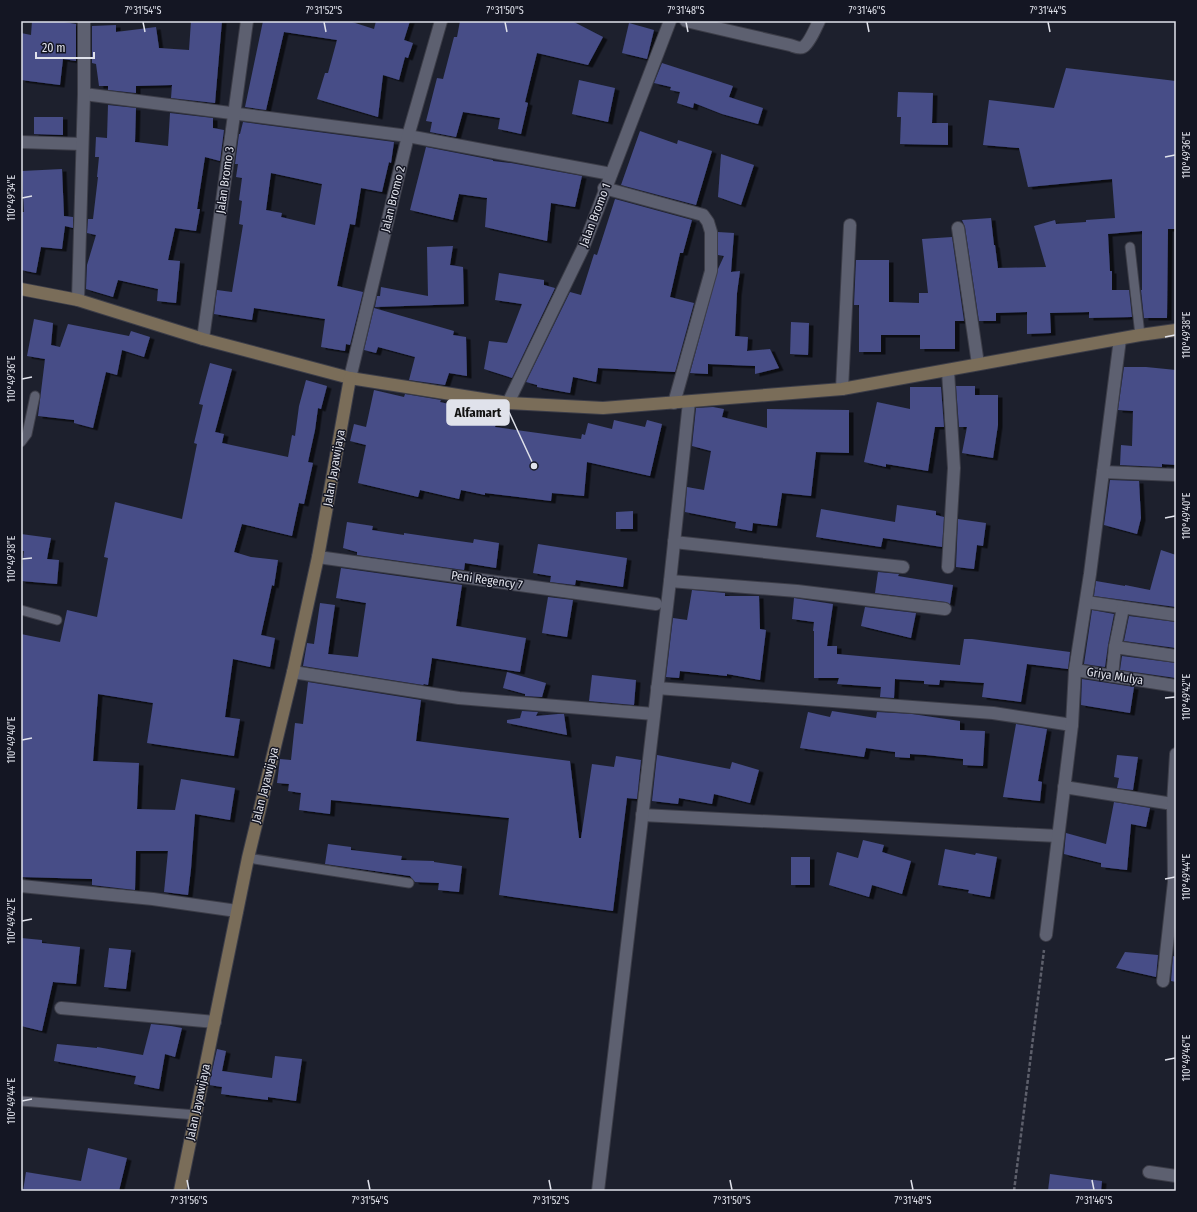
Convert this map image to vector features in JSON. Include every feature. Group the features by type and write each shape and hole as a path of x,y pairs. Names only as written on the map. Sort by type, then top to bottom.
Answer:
{"main road":[{"path":"21,289 78,300 203,339 350,378 508,404 603,408 842,389 1140,335 1176,330"},
{"name":"Jalan Jayawijaya","path":"180,1191 248,858 293,672 318,557 350,378"}],"street":[{"path":"78,300 84,94 84,21"},
{"name":"Jalan Bromo 3","path":"203,339 247,21"},
{"name":"Jalan Bromo 2","path":"350,378 408,136 441,21"},
{"name":"Jalan Bromo 1","path":"508,404 583,248 604,188 611,174 670,21"},
{"path":"686,21 798,48 803,48 807,44 819,21"},
{"path":"84,94 408,136 611,174"},
{"path":"21,142 82,144"},
{"path":"604,188 703,215 708,222 711,232 711,271 674,403"},
{"path":"842,389 850,225"},
{"path":"958,228 978,364"},
{"name":"Griya Mulya","path":"1120,339 1090,574 1075,670 1176,686"},
{"path":"948,371 954,468 948,567"},
{"path":"598,1191 670,581 689,402"},
{"path":"1103,472 1176,475"},
{"path":"674,542 903,567"},
{"name":"Peni Regency 7","path":"318,557 656,604"},
{"path":"670,581 797,590 945,609"},
{"path":"1086,602 1176,615"},
{"path":"1112,676 1115,647 1123,608"},
{"path":"1115,647 1176,656"},
{"path":"1046,935 1072,725 1075,670"},
{"path":"293,672 459,698 654,714"},
{"path":"657,688 993,713 1072,725"},
{"path":"1164,982 1175,883 1173,804 1176,754"},
{"path":"1064,787 1173,804"},
{"path":"642,815 1058,836"},
{"path":"21,886 153,899 237,911"},
{"path":"61,1008 215,1022"},
{"path":"1149,1172 1176,1176"}],"lane":[{"path":"1130,247 1140,335"},
{"path":"21,442 27,434 35,396"},
{"path":"21,610 57,620"},
{"path":"248,858 409,883"},
{"path":"21,1101 196,1115"}],"path":[{"path":"1014,1191 1046,935"}],"building":[{"path":"32,21 58,21 76,24 76,61 63,59 60,85 21,80 21,33 31,35"},
{"path":"191,21 222,21 215,103 171,98 172,85 136,86 136,93 108,90 108,86 99,86 96,64 92,63 92,26 116,25 116,32 156,27 159,48 189,50"},
{"path":"263,21 349,21 374,29 376,21 410,21 404,40 413,43 408,58 405,57 399,80 383,75 378,117 317,99 325,73 328,73 337,40 284,32 266,110 245,107"},
{"path":"460,21 572,21 603,37 588,65 537,53 525,102 528,103 521,134 498,129 500,118 463,112 456,137 430,132 432,122 426,121 437,78 443,79 454,37 457,37"},
{"path":"629,23 654,30 647,59 622,53"},
{"path":"662,63 733,86 729,97 763,108 758,124 722,114 694,103 693,108 677,103 680,92 670,90 671,87 654,83"},
{"path":"1066,68 1176,81 1176,229 1168,229 1167,318 1144,318 1141,290 1142,231 1108,234 1110,271 1112,271 1112,290 1129,290 1132,317 1089,318 1089,312 1050,313 1051,333 1027,334 1027,312 996,313 996,321 979,321 965,227 962,220 991,218 998,268 1046,267 1034,226 1055,220 1056,224 1115,218 1112,179 1028,187 1019,148 983,145 989,100 1054,108"},
{"path":"579,80 615,88 608,122 572,114"},
{"path":"898,92 933,93 932,123 948,123 948,145 900,144 901,117 897,117"},
{"path":"108,105 136,108 135,142 168,146 170,113 213,118 213,128 224,130 220,161 205,157 197,209 200,209 196,231 175,228 168,260 180,261 176,303 157,301 158,289 118,280 113,297 86,289 87,265 96,235 87,233 88,219 93,219 98,177 99,157 95,157 96,137 107,138"},
{"path":"34,117 63,117 63,135 34,134"},
{"path":"243,122 394,142 391,163 389,162 382,192 361,188 355,225 350,224 337,286 363,292 350,345 346,344 345,351 321,347 325,319 254,308 252,320 214,314 217,290 232,292 243,225 239,224 242,201 239,200 242,178 236,177 238,164 235,164","holes":["271,173 322,184 315,225 281,217 282,213 266,210"]},
{"path":"640,131 677,144 678,140 712,151 696,205 621,185"},
{"path":"426,147 493,161 582,176 575,207 551,203 547,241 485,227 487,198 459,194 453,220 410,210"},
{"path":"721,154 754,165 741,205 718,197"},
{"path":"62,169 64,216 73,217 73,228 65,226 62,249 41,247 36,273 21,270 21,212 24,212 22,171"},
{"path":"615,199 692,220 683,253 680,253 670,297 694,303 675,372 598,368 596,382 573,377 570,393 537,387 537,385 526,382 570,292 581,295 594,254 597,255"},
{"path":"718,232 734,233 731,272 740,271 737,293 735,336 748,337 747,351 770,349 779,368 755,374 755,366 708,364 708,374 690,373 718,269 724,256 718,255"},
{"path":"952,237 964,321 955,321 955,349 920,349 920,335 881,335 881,352 859,352 859,305 854,305 856,260 889,260 889,302 919,303 919,293 928,293 922,239"},
{"path":"453,246 450,265 463,267 464,304 375,307 377,296 380,296 381,287 428,296 427,247"},
{"path":"499,273 544,280 544,285 555,288 512,378 484,369 489,341 507,343 522,304 495,300"},
{"path":"374,308 454,331 453,335 466,337 467,376 449,373 445,385 409,380 415,357 378,347 376,353 364,350"},
{"path":"34,319 53,323 51,345 60,347 68,324 129,336 131,331 150,337 144,357 122,350 117,375 106,372 93,428 74,423 74,420 38,416 45,359 27,356"},
{"path":"791,322 809,323 808,355 790,354"},
{"path":"210,363 232,369 215,432 224,434 222,443 288,457 292,435 295,436 299,406 306,380 327,386 321,409 318,408 308,462 313,463 304,504 299,503 292,536 242,524 234,552 251,557 278,560 274,586 272,585 261,635 275,638 270,667 233,659 225,717 240,719 234,756 147,743 153,703 98,694 93,761 139,763 137,809 175,810 181,779 235,788 230,820 195,814 188,895 164,892 168,851 136,851 135,890 92,885 92,879 21,877 21,634 60,642 67,610 97,617 108,558 104,557 115,502 182,519 197,444 194,443 203,405 199,404"},
{"path":"1124,367 1146,367 1176,370 1176,465 1162,464 1162,467 1120,465 1121,445 1132,446 1133,411 1118,410"},
{"path":"956,386 975,386 975,395 998,395 998,425 993,458 962,453 967,427 959,427"},
{"path":"910,387 941,387 944,427 935,427 928,471 886,464 886,467 864,462 877,402 910,409"},
{"path":"374,390 404,397 405,394 441,400 440,402 498,415 495,427 581,439 582,434 585,435 588,423 612,429 614,420 645,427 647,420 662,424 650,476 587,462 584,496 552,493 551,501 485,493 485,495 461,490 459,499 420,490 418,497 358,483 366,445 350,441 354,424 366,427"},
{"path":"713,407 724,409 722,417 767,428 767,409 849,410 849,453 816,452 811,496 782,493 777,526 753,523 752,531 735,528 736,522 685,512 687,487 704,490 711,451 692,446 696,408"},
{"path":"1110,480 1139,481 1141,518 1137,534 1104,525"},
{"path":"897,505 936,511 936,515 944,517 942,547 883,538 881,547 816,537 821,509 895,522"},
{"path":"633,511 633,529 616,529 616,512"},
{"path":"958,519 986,523 983,546 977,545 974,569 956,567"},
{"path":"347,522 373,526 372,530 404,535 404,533 473,543 474,539 499,543 496,568 465,563 464,570 357,555 357,552 343,548"},
{"path":"21,534 51,538 47,559 59,560 57,584 21,581 24,551 21,551"},
{"path":"538,544 627,558 623,587 576,580 575,585 550,582 551,576 533,573"},
{"path":"1161,550 1176,555 1176,607 1094,596 1096,581 1150,590"},
{"path":"341,568 462,585 456,626 526,638 520,672 432,658 428,685 423,685 303,666 307,643 314,644 320,603 335,605 328,654 358,657 366,603 336,598"},
{"path":"878,572 899,574 898,576 953,585 950,604 946,602 875,593"},
{"path":"692,590 725,593 725,596 759,596 760,629 766,630 760,680 727,674 727,676 680,671 679,678 666,677 673,618 687,620"},
{"path":"548,597 573,600 567,637 542,633"},
{"path":"794,598 833,604 827,646 837,646 837,654 960,665 964,639 972,639 1070,652 1068,669 1027,664 1021,702 982,697 984,683 940,680 939,685 924,684 924,681 895,679 894,698 880,697 881,687 837,684 839,678 814,678 814,622 792,619"},
{"path":"865,607 916,613 911,638 861,626"},
{"path":"1092,610 1114,614 1105,667 1084,664"},
{"path":"1129,616 1176,622 1176,648 1124,641"},
{"path":"1122,656 1176,663 1176,678 1120,670"},
{"path":"507,672 546,683 542,697 525,696 525,694 503,688"},
{"path":"592,675 636,680 634,705 589,701"},
{"path":"1082,679 1134,687 1130,713 1081,705"},
{"path":"308,682 421,700 416,741 570,761 579,838 581,838 592,764 614,767 616,756 641,760 637,799 627,798 613,911 499,895 509,818 331,800 330,814 299,810 301,793 288,791 289,784 277,783 280,759 291,760 295,723 303,724"},
{"path":"522,711 538,712 536,716 564,714 567,735 507,723 507,720 520,718"},
{"path":"832,711 876,718 877,712 912,714 960,721 960,730 985,731 983,766 963,765 963,759 926,755 910,754 910,758 895,757 895,752 866,748 864,757 800,748 808,712 830,717"},
{"path":"1016,724 1047,729 1038,781 1042,782 1040,801 1003,797"},
{"path":"657,755 730,769 732,762 759,770 750,803 714,794 712,804 679,798 678,804 652,801"},
{"path":"1117,755 1138,757 1133,790 1117,788 1119,778 1114,777"},
{"path":"1114,802 1150,808 1146,827 1131,824 1127,870 1101,867 1101,863 1064,854 1066,833 1106,844"},
{"path":"863,840 884,845 882,852 911,861 902,894 872,885 869,897 829,885 837,852 858,858"},
{"path":"328,844 351,847 351,850 402,856 401,860 434,861 462,866 459,892 438,890 439,883 415,882 410,876 325,864"},
{"path":"945,849 975,855 976,853 997,857 990,897 968,893 969,890 938,885"},
{"path":"791,857 810,857 810,885 791,885"},
{"path":"21,938 42,940 42,943 80,947 76,984 53,982 42,1031 21,1026"},
{"path":"109,948 131,950 126,989 104,987"},
{"path":"1125,952 1158,955 1156,977 1116,968"},
{"path":"1173,956 1176,957 1176,982 1171,981"},
{"path":"151,1024 182,1028 175,1057 165,1054 159,1089 134,1084 136,1076 54,1061 57,1044 97,1047 143,1055"},
{"path":"217,1049 226,1051 222,1071 272,1078 275,1056 302,1059 296,1101 268,1097 268,1100 221,1094 222,1087 209,1085"},
{"path":"88,1148 127,1158 119,1191 23,1191 26,1172 81,1181"},
{"path":"1050,1174 1102,1181 1101,1191 1048,1191"}],"place":[{"name":"Alfamart","path":"534,466"}]}
